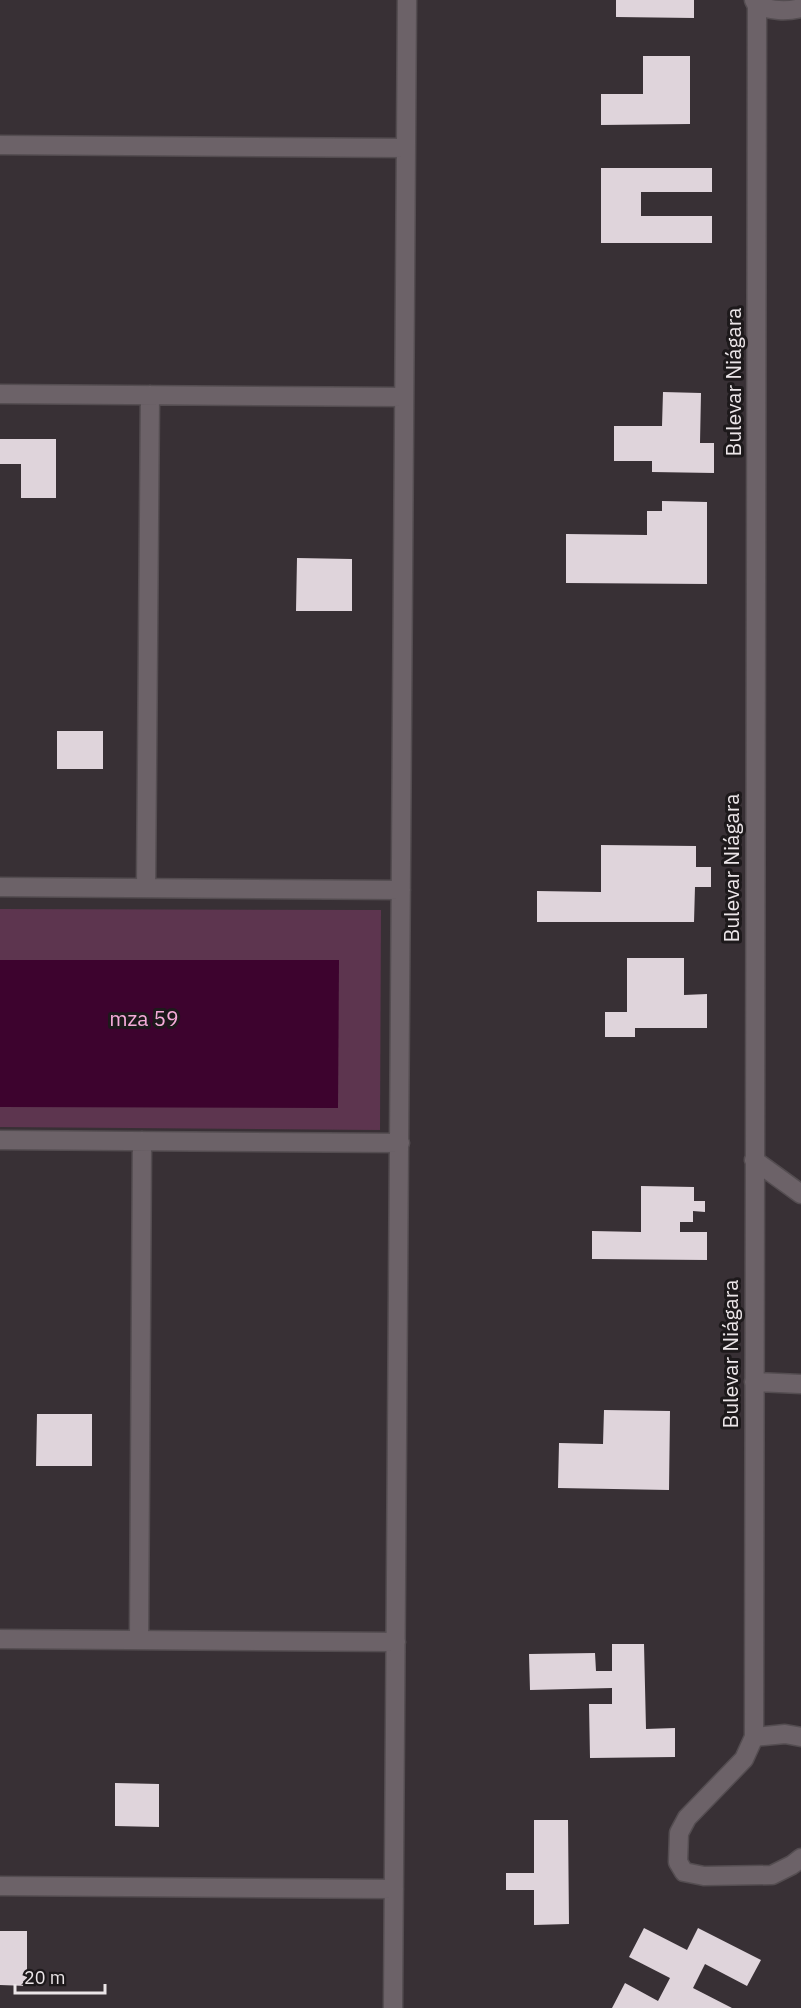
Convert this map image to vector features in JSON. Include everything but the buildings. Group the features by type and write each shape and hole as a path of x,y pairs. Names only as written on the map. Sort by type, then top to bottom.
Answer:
{"street":[{"path":"393,2008 407,0"},
{"path":"756,3 776,10 790,11 801,8"},
{"name":"Bulevar Niágara","path":"756,3 754,1737 744,1759 687,1818 679,1833 678,1862 684,1872 704,1876 772,1875 801,1858"},
{"path":"0,145 406,148"},
{"path":"0,394 404,397"},
{"path":"146,888 150,395"},
{"path":"0,887 401,890"},
{"path":"0,1140 399,1143"},
{"path":"139,1640 142,1141"},
{"path":"754,1160 801,1194"},
{"path":"754,1382 801,1384"},
{"path":"0,1640 396,1642"},
{"path":"754,1737 784,1734 801,1737"},
{"path":"0,1886 394,1889"}],"green space":[{"name":"mza 59","path":"0,909 381,910 380,1130 0,1127"}],"shaded area":[{"path":"0,960 339,960 338,1108 0,1107"}]}
